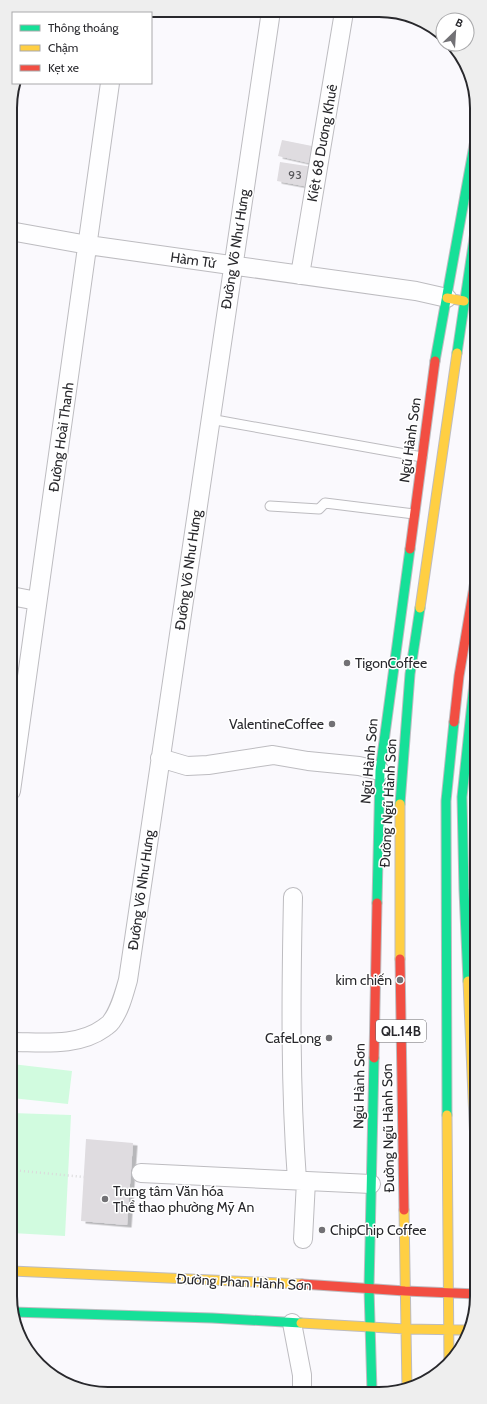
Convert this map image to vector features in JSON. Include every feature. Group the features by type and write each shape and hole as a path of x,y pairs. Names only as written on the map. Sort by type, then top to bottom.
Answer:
{"main road":[{"name":"Ngũ Hành Sơn","path":"372,1387 369,1288 380,771 436,356 470,168"},
{"name":"QL.14B","path":"464,301 470,263"},
{"path":"447,298 464,301"},
{"name":"Đường Ngũ Hành Sơn","path":"407,1383 399,936 399,817 410,674 464,301"},
{"name":"QL.14B","path":"449,1355 447,1248 446,801 459,676 470,611"},
{"path":"470,735 462,797 464,890 470,1028"},
{"name":"Đường Phan Hành Sơn","path":"17,1271 470,1294"},
{"path":"19,1312 212,1318 463,1330"}],"street":[{"name":"Đường Võ Như Hưng","path":"17,1042 74,1041 95,1034 111,1023 122,1000 128,980 270,17"},
{"name":"Kiệt 68 Dương Khuê","path":"300,275 343,17"},
{"name":"Đường Hoài Thanh","path":"17,746 110,84"},
{"name":"Hàm Tử","path":"17,232 88,245 416,291 447,298"},
{"path":"17,597 37,601"},
{"path":"160,758 187,766 208,765 273,755 308,761 358,766 380,771"},
{"path":"293,897 291,1000 293,1129 301,1181 303,1239"},
{"path":"141,1173 371,1184"},
{"path":"292,1323 302,1375 302,1387"}],"lane":[{"path":"210,419 422,457"},
{"path":"270,506 319,509 325,503 414,514"},
{"path":"446,888 470,890"}],"path":[{"path":"17,1170 84,1177"}],"green space":[{"path":"17,1065 72,1071 68,1104 17,1099"},
{"path":"17,1113 71,1115 65,1236 17,1233"}],"building":[{"path":"282,140 312,146 309,163 278,156"},
{"path":"280,162 313,167 309,187 277,181"},
{"name":"Trung tâm Văn hóa Thể thao phường Mỹ An","path":"86,1139 133,1143 127,1225 81,1221"}],"traffic: fast":[{"path":"435,361 470,168"},
{"path":"457,353 470,266"},
{"path":"377,903 380,771 410,549"},
{"path":"400,804 410,674 420,608"},
{"path":"447,1115 446,801 454,722"},
{"path":"468,981 462,797 470,722"},
{"path":"372,1387 369,1288 374,1058"},
{"path":"19,1312 212,1318 301,1323"}],"traffic: slow":[{"path":"447,298 464,301"},
{"path":"420,608 457,353"},
{"path":"400,804 400,959"},
{"path":"468,981 470,1027"},
{"path":"447,1115 449,1355"},
{"path":"404,1210 407,1383"},
{"path":"17,1271 302,1284"},
{"path":"301,1323 405,1329 463,1330"}],"traffic: jam":[{"path":"410,549 435,361"},
{"path":"454,722 459,676 470,611"},
{"path":"374,1058 377,903"},
{"path":"400,959 404,1210"},
{"path":"302,1284 470,1294"}],"place":[{"name":"TigonCoffee","path":"347,663"},
{"name":"ValentineCoffee","path":"332,724"},
{"name":"kim chiến","path":"400,980"},
{"name":"CafeLong","path":"329,1038"},
{"name":"Trung tâm Văn hóa Thể thao phường Mỹ An","path":"105,1199"},
{"name":"ChipChip Coffee","path":"322,1230"}]}
